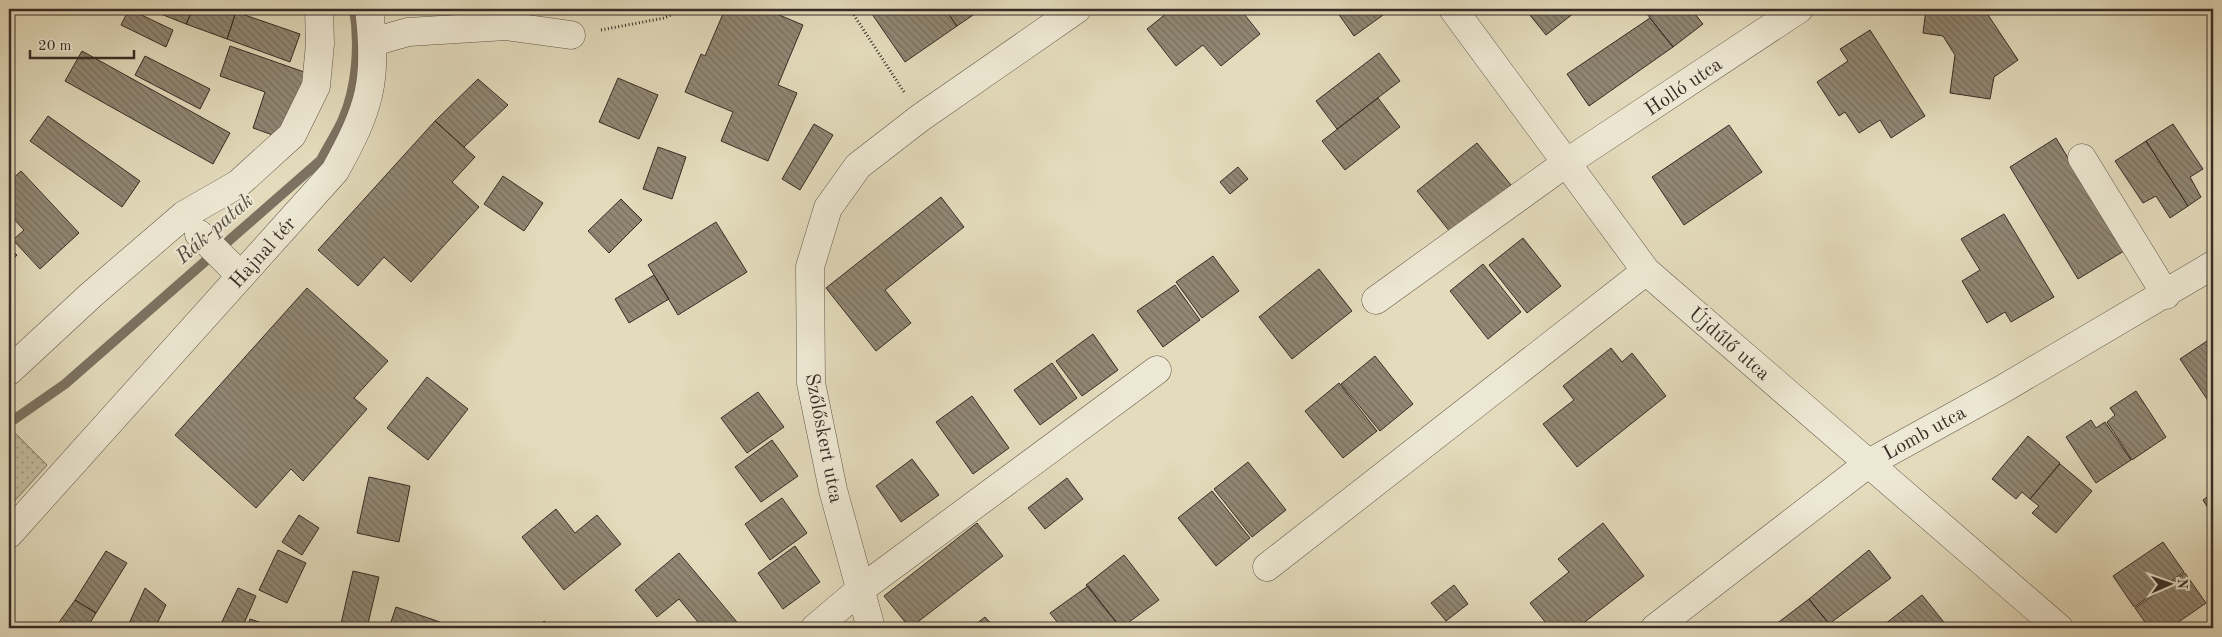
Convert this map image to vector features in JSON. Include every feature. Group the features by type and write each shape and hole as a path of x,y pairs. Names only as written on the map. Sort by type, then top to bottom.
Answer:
{"street":[{"path":"9,371 91,295 192,226 292,135 316,86 320,44 319,9"},
{"name":"Hajnal tér","path":"9,534 147,378 231,268 335,171 352,139 368,102 373,70 373,42 369,9"},
{"path":"506,26 532,9"},
{"name":"Újdűlő utca","path":"1453,9 1646,271 2059,628"},
{"name":"Holló utca","path":"1376,300 1566,163 1799,9"},
{"name":"Szőlőskert utca","path":"871,628 833,490 811,383 810,267 828,208 858,166 920,118 1073,10"},
{"path":"373,42 408,32 506,26 571,35"},
{"path":"2082,158 2166,294"},
{"path":"192,226 231,268"},
{"name":"Lomb utca","path":"1655,628 1869,463 2001,390 2213,265"},
{"path":"1267,567 1646,271"},
{"path":"815,628 861,589 1157,370"}],"path":[{"path":"571,35 664,18 684,9"},
{"path":"850,9 920,118"}],"shaded area":[{"path":"9,427 47,465 9,507"}],"building":[{"path":"129,9 173,30 166,47 121,25"},
{"path":"148,9 193,9 186,24"},
{"path":"193,9 229,9 236,12 227,39 186,24"},
{"path":"725,9 765,9 803,25 778,85 797,93 768,161 721,141 733,112 685,92 701,54 705,56"},
{"path":"879,9 945,9 957,26 905,62 872,14"},
{"path":"945,9 982,9 957,26"},
{"path":"1172,9 1240,9 1260,34 1221,66 1203,45 1176,66 1147,29"},
{"path":"1335,9 1389,9 1390,10 1354,36"},
{"path":"1525,9 1579,9 1546,35"},
{"path":"1643,9 1691,9 1703,24 1673,47"},
{"path":"1926,9 1984,9 2018,60 1994,77 1990,99 1950,93 1955,55 1943,36 1923,33"},
{"path":"236,12 300,34 290,62 227,39"},
{"path":"1650,18 1673,47 1589,106 1567,74"},
{"path":"1870,30 1925,116 1891,138 1880,120 1859,133 1845,112 1839,116 1817,82 1848,61 1840,49"},
{"path":"230,46 307,73 284,139 253,128 265,92 220,76"},
{"path":"82,51 230,133 213,164 65,81"},
{"path":"1379,53 1400,81 1337,129 1316,101"},
{"path":"145,56 210,89 200,109 135,75"},
{"path":"618,78 658,95 639,139 599,122"},
{"path":"478,79 508,105 464,147 435,121"},
{"path":"1378,98 1400,127 1345,170 1322,141"},
{"path":"48,116 140,181 122,207 30,141"},
{"path":"435,121 475,157 452,182 479,207 411,282 384,257 358,286 318,250"},
{"path":"814,124 833,135 800,190 782,179"},
{"path":"2173,124 2203,169 2190,177 2201,197 2188,206 2146,141"},
{"path":"1729,125 1762,172 1684,225 1652,177"},
{"path":"2056,138 2124,251 2078,279 2010,167"},
{"path":"2146,141 2188,206 2170,218 2156,196 2143,203 2115,161"},
{"path":"1477,143 1511,185 1451,233 1417,191"},
{"path":"658,147 686,157 672,199 643,189"},
{"path":"1238,167 1248,179 1230,194 1220,182"},
{"path":"21,171 79,233 40,269 13,240 24,230 9,214 9,182"},
{"path":"503,176 543,203 524,231 484,204"},
{"path":"941,197 964,227 885,290 911,323 876,351 826,288"},
{"path":"621,199 642,220 609,253 588,231"},
{"path":"2004,214 2054,297 2011,322 2005,312 1987,323 1962,281 1980,270 1961,239"},
{"path":"716,222 747,272 678,315 648,265"},
{"path":"1523,238 1561,286 1527,313 1489,265"},
{"path":"9,248 17,255 9,264"},
{"path":"1213,256 1239,291 1202,318 1176,282"},
{"path":"1483,264 1521,312 1488,339 1450,291"},
{"path":"1319,269 1352,311 1292,359 1259,317"},
{"path":"654,275 669,299 629,323 615,299"},
{"path":"1175,285 1200,320 1163,347 1137,311"},
{"path":"307,288 388,361 354,398 367,409 303,481 291,469 256,508 175,435"},
{"path":"1093,334 1118,370 1082,396 1056,361"},
{"path":"2213,337 2213,408 2180,359"},
{"path":"1611,348 1622,362 1632,353 1666,396 1577,467 1543,424 1574,400 1563,386"},
{"path":"1375,356 1413,404 1380,431 1341,384"},
{"path":"1052,363 1077,398 1040,425 1014,390"},
{"path":"427,377 468,409 428,460 387,428"},
{"path":"1339,383 1377,431 1343,458 1305,411"},
{"path":"2136,391 2166,437 2132,460 2107,422 2115,415 2110,408"},
{"path":"758,392 784,427 747,453 721,418"},
{"path":"972,396 1009,448 973,474 936,422"},
{"path":"2091,420 2096,428 2105,422 2131,460 2096,483 2066,437"},
{"path":"2028,436 2060,463 2030,499 2022,492 2016,499 1992,479"},
{"path":"772,440 798,476 761,502 735,467"},
{"path":"912,459 939,495 901,522 876,486"},
{"path":"1248,462 1286,510 1252,537 1214,489"},
{"path":"2060,464 2092,491 2056,533 2032,513 2039,506 2030,499"},
{"path":"369,477 410,486 399,542 357,533"},
{"path":"1067,478 1083,499 1045,529 1028,508"},
{"path":"1212,491 1250,538 1216,566 1178,518"},
{"path":"2213,493 2213,516 2203,500"},
{"path":"782,498 807,533 770,560 745,524"},
{"path":"556,509 575,533 597,515 621,544 564,590 522,537"},
{"path":"299,515 319,528 302,555 282,542"},
{"path":"977,523 1003,556 910,628 884,596"},
{"path":"1603,523 1644,576 1577,628 1550,628 1530,603 1569,572 1558,559"},
{"path":"2163,542 2184,572 2134,607 2113,576"},
{"path":"795,546 820,582 783,609 758,573"},
{"path":"278,550 306,563 287,603 259,590"},
{"path":"1869,550 1891,578 1829,624 1809,599"},
{"path":"106,551 127,563 96,613 75,600"},
{"path":"679,553 742,628 703,628 679,599 657,617 635,590"},
{"path":"1124,555 1159,600 1121,628 1086,585"},
{"path":"353,571 379,577 367,628 340,628"},
{"path":"2185,573 2206,603 2170,628 2149,628 2135,608"},
{"path":"1454,585 1468,604 1446,621 1431,603"},
{"path":"1088,586 1121,628 1062,628 1050,613"},
{"path":"145,588 166,605 155,628 127,628"},
{"path":"238,588 256,596 242,628 219,628"},
{"path":"1922,595 1947,626 1944,628 1880,628"},
{"path":"1809,599 1829,624 1824,628 1771,628"},
{"path":"75,600 96,613 87,628 55,628"},
{"path":"396,607 440,622 437,628 389,628"},
{"path":"985,617 995,628 971,628"},
{"path":"250,619 277,628 247,628"},
{"path":"544,621 552,628 538,628"}],"waterway":[{"name":"Rák-patak","path":"9,423 65,384 321,160 343,119 351,93 357,50 354,9"}]}
